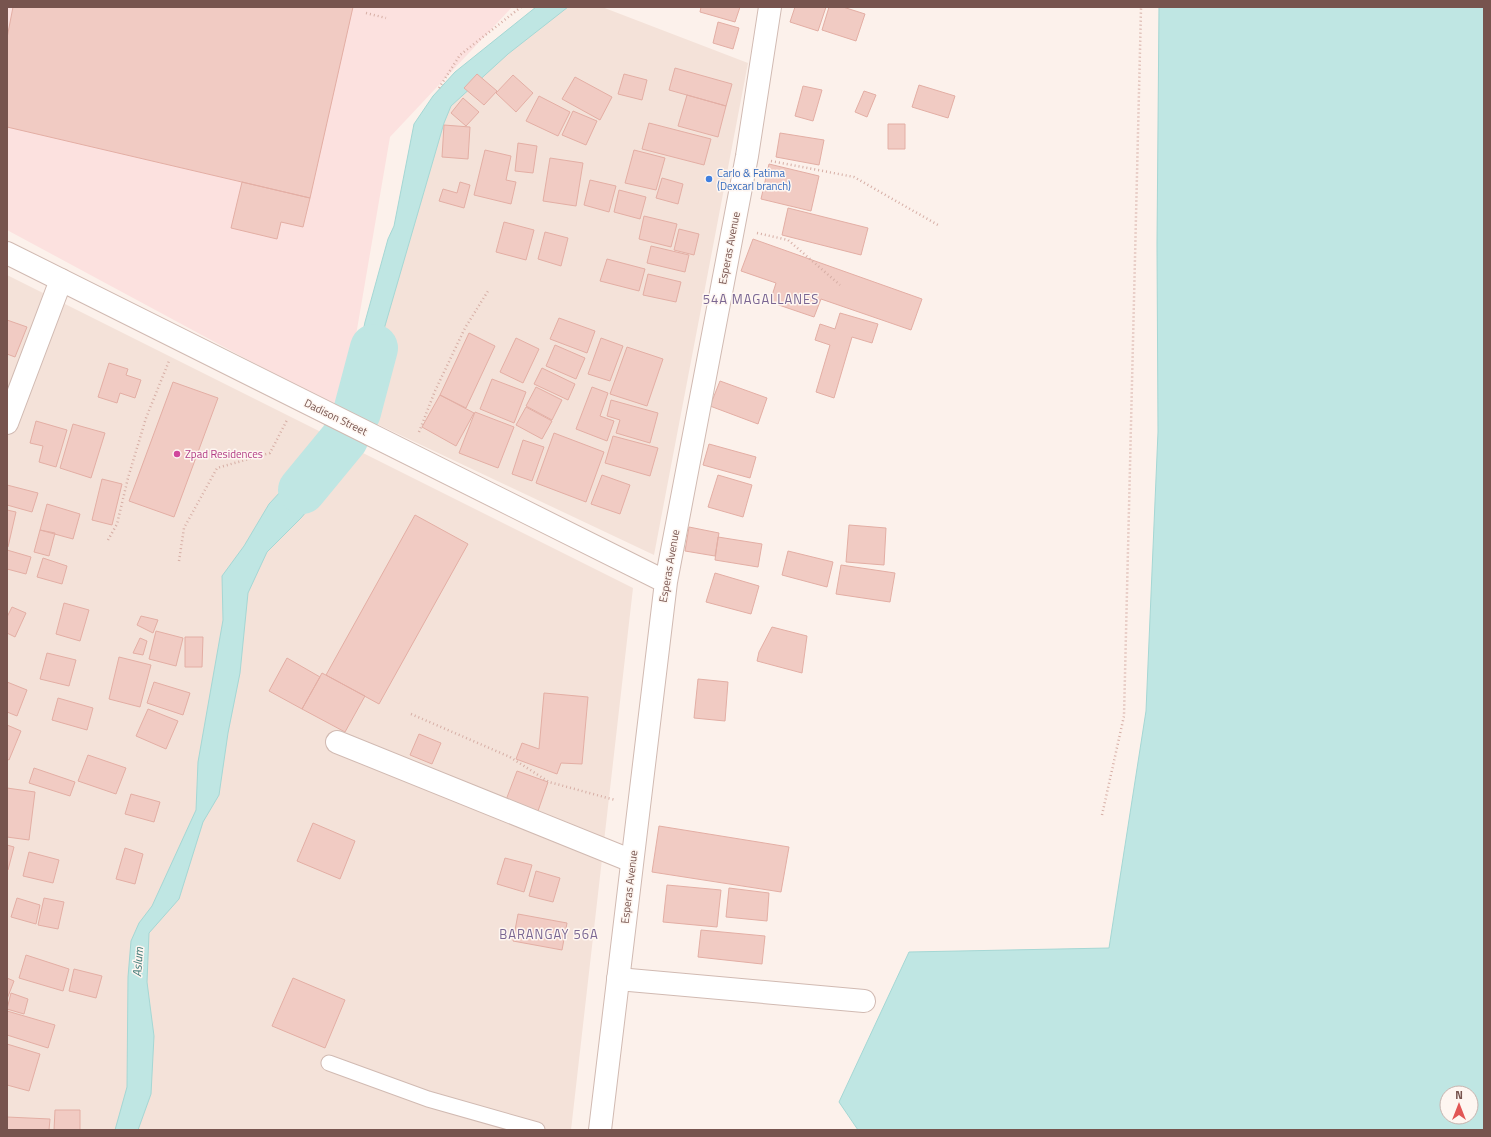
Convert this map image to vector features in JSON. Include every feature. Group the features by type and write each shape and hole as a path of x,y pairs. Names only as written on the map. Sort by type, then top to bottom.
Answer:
{"street":[{"name":"Esperas Avenue","path":"600,1130 666,582 747,156 770,7"},
{"name":"Dadison Street","path":"7,253 666,582"},
{"path":"7,423 61,280"},
{"path":"337,742 632,861"},
{"path":"618,979 864,1001"}],"lane":[{"path":"329,1063 428,1099 537,1130"}],"path":[{"path":"439,88 460,55 521,7"},
{"path":"1102,815 1124,716 1140,7"},
{"path":"366,13 386,18"},
{"path":"747,156 854,177 938,225"},
{"path":"733,227 788,240 840,285"},
{"path":"410,454 434,391 465,328 488,291"},
{"path":"108,540 117,524 128,478 146,418 178,338"},
{"path":"179,561 184,528 217,468 270,453 298,398"},
{"path":"411,714 510,757 549,782 638,806"}],"shaded area":[{"path":"7,7 512,7 390,137 343,411 7,230"},
{"path":"561,7 602,7 748,63 654,555 360,416 441,113 457,84"},
{"path":"7,275 633,588 571,1130 7,1130"}],"water":[{"path":"536,7 568,7 508,54 451,106 444,123 380,343 370,418 349,408 359,369 360,346 365,322 388,239 394,226 414,124 433,96 455,72"},
{"path":"1159,7 1484,7 1484,1130 858,1130 839,1102 909,952 1109,948 1146,711 1158,432 1157,244"},
{"name":"Aslum","path":"334,434 353,444 340,472 301,518 267,552 248,593 240,673 228,733 219,795 203,822 179,899 149,933 147,982 154,1036 151,1094 138,1130 115,1130 127,1087 128,977 131,941 139,923 152,906 196,810 198,762 223,620 222,576 244,546 269,504 282,490 322,456"}],"building":[{"path":"13,7 353,7 310,198 7,127 7,38"},
{"path":"701,7 740,7 735,22 700,12"},
{"path":"795,7 826,7 818,31 790,22"},
{"path":"829,7 843,7 865,14 856,41 822,30"},
{"path":"718,22 739,28 733,49 713,43"},
{"path":"675,68 732,84 726,106 669,90"},
{"path":"477,74 497,91 484,105 464,88"},
{"path":"624,74 647,80 642,100 618,94"},
{"path":"513,75 533,93 516,112 496,93"},
{"path":"575,77 612,97 600,120 562,99"},
{"path":"919,85 955,96 948,118 912,107"},
{"path":"803,86 822,90 813,121 795,116"},
{"path":"864,91 876,95 867,117 855,112"},
{"path":"687,95 726,106 718,137 678,126"},
{"path":"539,96 570,112 558,136 526,121"},
{"path":"463,98 479,112 466,126 451,113"},
{"path":"573,111 597,121 586,145 562,135"},
{"path":"649,123 711,139 704,165 642,149"},
{"path":"888,124 905,124 905,149 888,149"},
{"path":"444,125 470,127 468,159 442,157"},
{"path":"780,133 824,140 819,165 776,157"},
{"path":"518,143 537,146 533,173 515,171"},
{"path":"485,150 511,156 506,180 516,182 511,204 474,195"},
{"path":"634,150 665,158 656,190 625,183"},
{"path":"550,158 583,163 576,206 543,201"},
{"path":"769,164 819,176 811,211 761,199"},
{"path":"662,178 683,184 678,204 656,198"},
{"path":"590,180 616,186 609,212 584,205"},
{"path":"242,182 310,198 303,227 281,222 277,239 231,228"},
{"path":"460,182 470,185 464,208 439,201 443,189 457,193"},
{"path":"619,190 646,197 640,219 614,212"},
{"path":"788,208 868,228 861,255 782,235"},
{"path":"644,216 677,224 671,247 639,239"},
{"path":"504,222 534,230 526,260 496,252"},
{"path":"679,229 699,234 694,255 674,250"},
{"path":"545,232 568,238 561,266 538,259"},
{"path":"753,239 922,299 911,330 821,299 814,317 770,302 776,283 741,271"},
{"path":"651,246 689,255 685,272 647,263"},
{"path":"607,259 645,269 639,291 600,281"},
{"path":"648,274 681,282 676,302 643,295"},
{"path":"840,313 878,324 872,343 852,337 834,398 816,392 830,345 815,340 820,324 835,329"},
{"path":"559,318 595,331 587,353 550,339"},
{"path":"7,320 27,327 15,357 7,354"},
{"path":"469,333 495,346 466,408 440,395"},
{"path":"516,338 539,349 523,383 500,372"},
{"path":"601,338 623,346 610,381 588,374"},
{"path":"555,345 585,358 576,379 546,366"},
{"path":"627,347 663,359 647,406 610,394"},
{"path":"109,363 128,369 126,375 141,380 135,398 120,393 117,403 98,397"},
{"path":"542,368 575,384 568,400 534,384"},
{"path":"492,379 526,392 514,423 480,409"},
{"path":"720,381 767,398 758,424 710,406"},
{"path":"173,382 218,398 174,517 129,501"},
{"path":"536,387 562,400 552,420 526,406"},
{"path":"592,387 608,393 600,416 614,421 607,441 576,429"},
{"path":"440,395 474,413 456,446 422,427"},
{"path":"611,400 658,413 650,443 616,433 620,420 607,416"},
{"path":"526,407 552,421 542,439 516,425"},
{"path":"475,412 514,427 498,468 459,453"},
{"path":"36,421 67,430 56,467 39,462 43,446 30,443"},
{"path":"73,424 105,433 91,478 60,468"},
{"path":"554,433 604,452 586,502 536,483"},
{"path":"613,436 658,448 650,476 605,463"},
{"path":"523,440 544,447 532,481 512,474"},
{"path":"709,444 756,457 750,478 703,465"},
{"path":"602,475 630,485 620,514 591,504"},
{"path":"718,475 752,485 743,517 708,507"},
{"path":"102,479 122,484 112,525 92,520"},
{"path":"7,485 38,493 32,512 7,505"},
{"path":"47,504 80,514 73,539 40,530"},
{"path":"7,510 16,512 8,547 7,546"},
{"path":"415,515 468,544 379,704 326,675"},
{"path":"849,525 886,528 884,565 846,562"},
{"path":"689,527 719,533 715,556 685,551"},
{"path":"40,530 55,533 49,556 34,552"},
{"path":"718,537 762,544 758,567 715,560"},
{"path":"7,550 31,557 26,574 7,569"},
{"path":"788,551 833,562 827,587 782,575"},
{"path":"43,558 67,566 62,584 37,577"},
{"path":"841,565 895,573 890,602 836,594"},
{"path":"715,573 759,586 751,614 706,602"},
{"path":"64,603 89,610 80,641 56,634"},
{"path":"12,607 26,613 15,637 7,633 7,617"},
{"path":"141,616 158,620 153,633 137,625"},
{"path":"772,627 807,636 802,673 757,661 759,652"},
{"path":"156,631 183,638 176,666 149,659"},
{"path":"185,637 203,637 202,667 185,667"},
{"path":"140,638 147,641 143,655 133,653"},
{"path":"47,653 76,660 69,686 40,679"},
{"path":"119,657 151,665 140,707 109,699"},
{"path":"287,658 320,677 302,709 269,691"},
{"path":"322,673 365,696 345,732 302,709"},
{"path":"698,679 728,682 725,721 694,718"},
{"path":"7,682 27,690 17,716 7,712"},
{"path":"154,682 190,693 183,715 147,703"},
{"path":"544,693 588,697 582,764 561,763 557,774 516,759 522,743 539,749"},
{"path":"58,698 93,708 87,730 52,720"},
{"path":"148,709 178,721 166,749 136,736"},
{"path":"7,725 21,731 9,760 7,759"},
{"path":"419,734 441,743 432,764 410,755"},
{"path":"88,755 126,768 116,794 78,781"},
{"path":"34,768 75,782 70,796 29,783"},
{"path":"517,771 548,782 538,811 506,800"},
{"path":"7,788 35,792 29,840 7,837"},
{"path":"131,794 160,802 154,822 125,814"},
{"path":"313,823 355,841 340,879 297,861"},
{"path":"659,826 789,847 781,892 652,872"},
{"path":"7,845 14,847 8,870 7,870"},
{"path":"125,848 143,854 135,884 116,879"},
{"path":"29,852 59,860 53,883 23,876"},
{"path":"505,858 532,865 524,892 497,884"},
{"path":"536,871 560,878 553,902 529,896"},
{"path":"667,885 721,890 717,927 663,922"},
{"path":"729,888 769,893 767,921 726,917"},
{"path":"17,898 40,905 36,924 11,917"},
{"path":"44,898 64,902 58,929 38,925"},
{"path":"518,914 567,923 562,950 513,941"},
{"path":"701,930 765,936 762,964 698,957"},
{"path":"26,955 69,969 63,991 19,978"},
{"path":"74,969 102,976 96,998 69,991"},
{"path":"7,978 14,981 7,999"},
{"path":"293,978 345,1000 325,1048 272,1026"},
{"path":"11,993 28,999 24,1014 7,1009"},
{"path":"7,1011 55,1025 48,1048 7,1035"},
{"path":"7,1044 40,1054 29,1091 7,1085"},
{"path":"55,1110 80,1110 80,1130 54,1130"},
{"path":"7,1117 50,1119 49,1130 7,1130"}],"waterway":[{"path":"302,490 344,439 357,412 374,348"}],"place":[{"name":"Carlo & Fatima (Dexcarl branch)","path":"709,179"},
{"name":"Zpad Residences","path":"177,454"}],"district":[{"name":"54A MAGALLANES","path":"761,299"},
{"name":"BARANGAY 56A","path":"549,934"}]}
